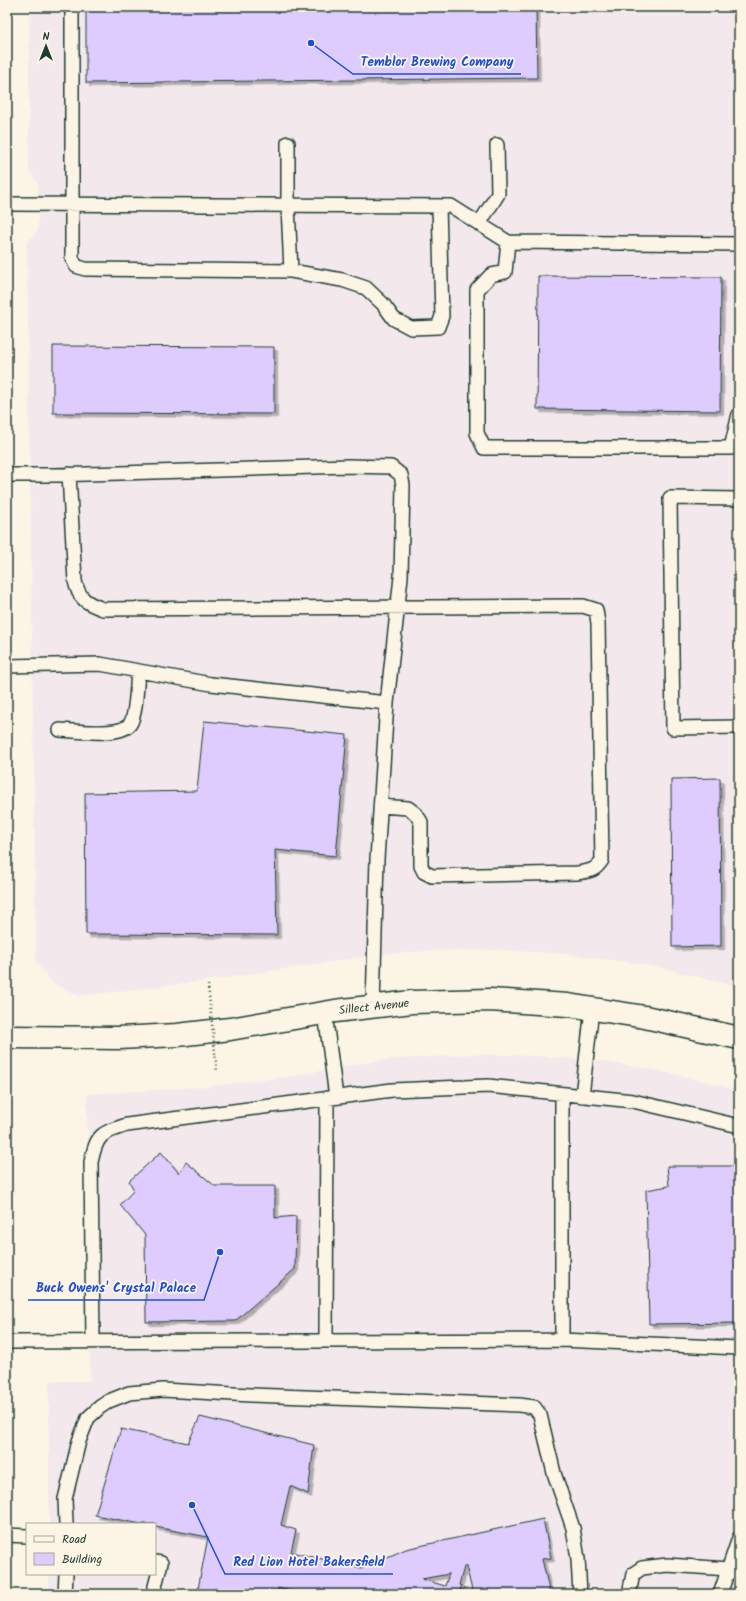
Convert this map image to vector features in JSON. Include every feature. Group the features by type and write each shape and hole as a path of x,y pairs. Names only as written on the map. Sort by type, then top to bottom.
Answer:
{"street":[{"name":"Sillect Avenue","path":"7,1037 119,1038 177,1035 230,1029 324,1013 412,1002 490,1000 568,1005 645,1017 739,1038"}],"lane":[{"path":"72,7 72,258 76,266 85,269 291,271 342,280 366,288 383,304 394,319 411,328 438,327 442,316 439,206"},
{"path":"288,143 288,206 291,271"},
{"path":"479,224 498,194 497,145"},
{"path":"7,204 451,206 508,242 739,244"},
{"path":"508,242 505,272 491,275 477,290 477,433 484,448 735,448 739,414"},
{"path":"7,474 69,474 348,466 391,467 401,475 403,485 401,577 387,704 380,806 373,1007"},
{"path":"69,474 75,581 78,593 84,600 103,609 583,606 596,610 598,630 602,860 598,868 577,873 432,876 424,872 421,866 421,822 416,814 408,808 380,806"},
{"path":"739,499 670,498 673,728 739,727"},
{"path":"7,666 100,664 211,684 387,704"},
{"path":"60,730 107,732 124,729 130,724 133,716 138,671"},
{"path":"582,1096 592,1009"},
{"path":"324,1013 332,1098 326,1341"},
{"path":"93,1341 91,1162 94,1146 104,1132 127,1125 392,1090 488,1086 634,1101 739,1126"},
{"path":"562,1094 562,1340"},
{"path":"7,1342 562,1340 739,1348"},
{"path":"66,1523 65,1499 79,1441 88,1418 109,1401 129,1394 163,1390 251,1395 519,1405 534,1407 540,1415 554,1473 573,1528 578,1559 580,1594"},
{"path":"7,1535 26,1536"},
{"path":"720,1594 734,1572 739,1538"},
{"path":"153,1594 160,1563 156,1562"},
{"path":"630,1594 633,1574 642,1568 667,1565 734,1572"},
{"path":"66,1575 66,1594"}],"path":[{"path":"208,985 217,1072"}],"shaded area":[{"path":"29,7 739,7 739,987 653,966 567,954 498,950 428,951 376,955 212,980 79,996 51,982 36,962 27,243 38,230 38,183 29,172"},
{"path":"476,1054 538,1056 601,1061 662,1071 739,1090 739,1594 49,1594 49,1575 156,1575 156,1523 49,1523 49,1381 90,1381 87,1094 200,1087 291,1076 382,1060"}],"building":[{"path":"86,7 536,7 537,78 86,83"},
{"path":"538,276 721,277 720,411 537,409"},
{"path":"53,346 274,347 274,414 53,413"},
{"path":"204,721 347,735 336,856 275,850 277,935 86,934 85,793 197,791"},
{"path":"720,778 721,946 672,947 671,779"},
{"path":"161,1152 179,1173 186,1162 215,1186 275,1186 275,1218 296,1216 295,1269 235,1321 146,1322 145,1235 120,1205 134,1190 129,1181"},
{"path":"667,1166 739,1166 739,1323 649,1324 646,1190 669,1186"},
{"path":"200,1417 314,1445 308,1494 290,1486 281,1525 296,1530 291,1552 362,1568 406,1549 543,1519 551,1558 542,1559 550,1594 473,1594 466,1566 464,1567 459,1585 461,1586 460,1594 304,1594 278,1588 277,1594 197,1594 208,1537 156,1527 156,1523 136,1523 95,1515 121,1429 188,1443","holes":["449,1574 445,1586 422,1579"]}],"place":[{"name":"Temblor Brewing Company","path":"311,43"},
{"name":"Buck Owens' Crystal Palace","path":"220,1252"},
{"name":"Red Lion Hotel Bakersfield","path":"192,1505"}]}
